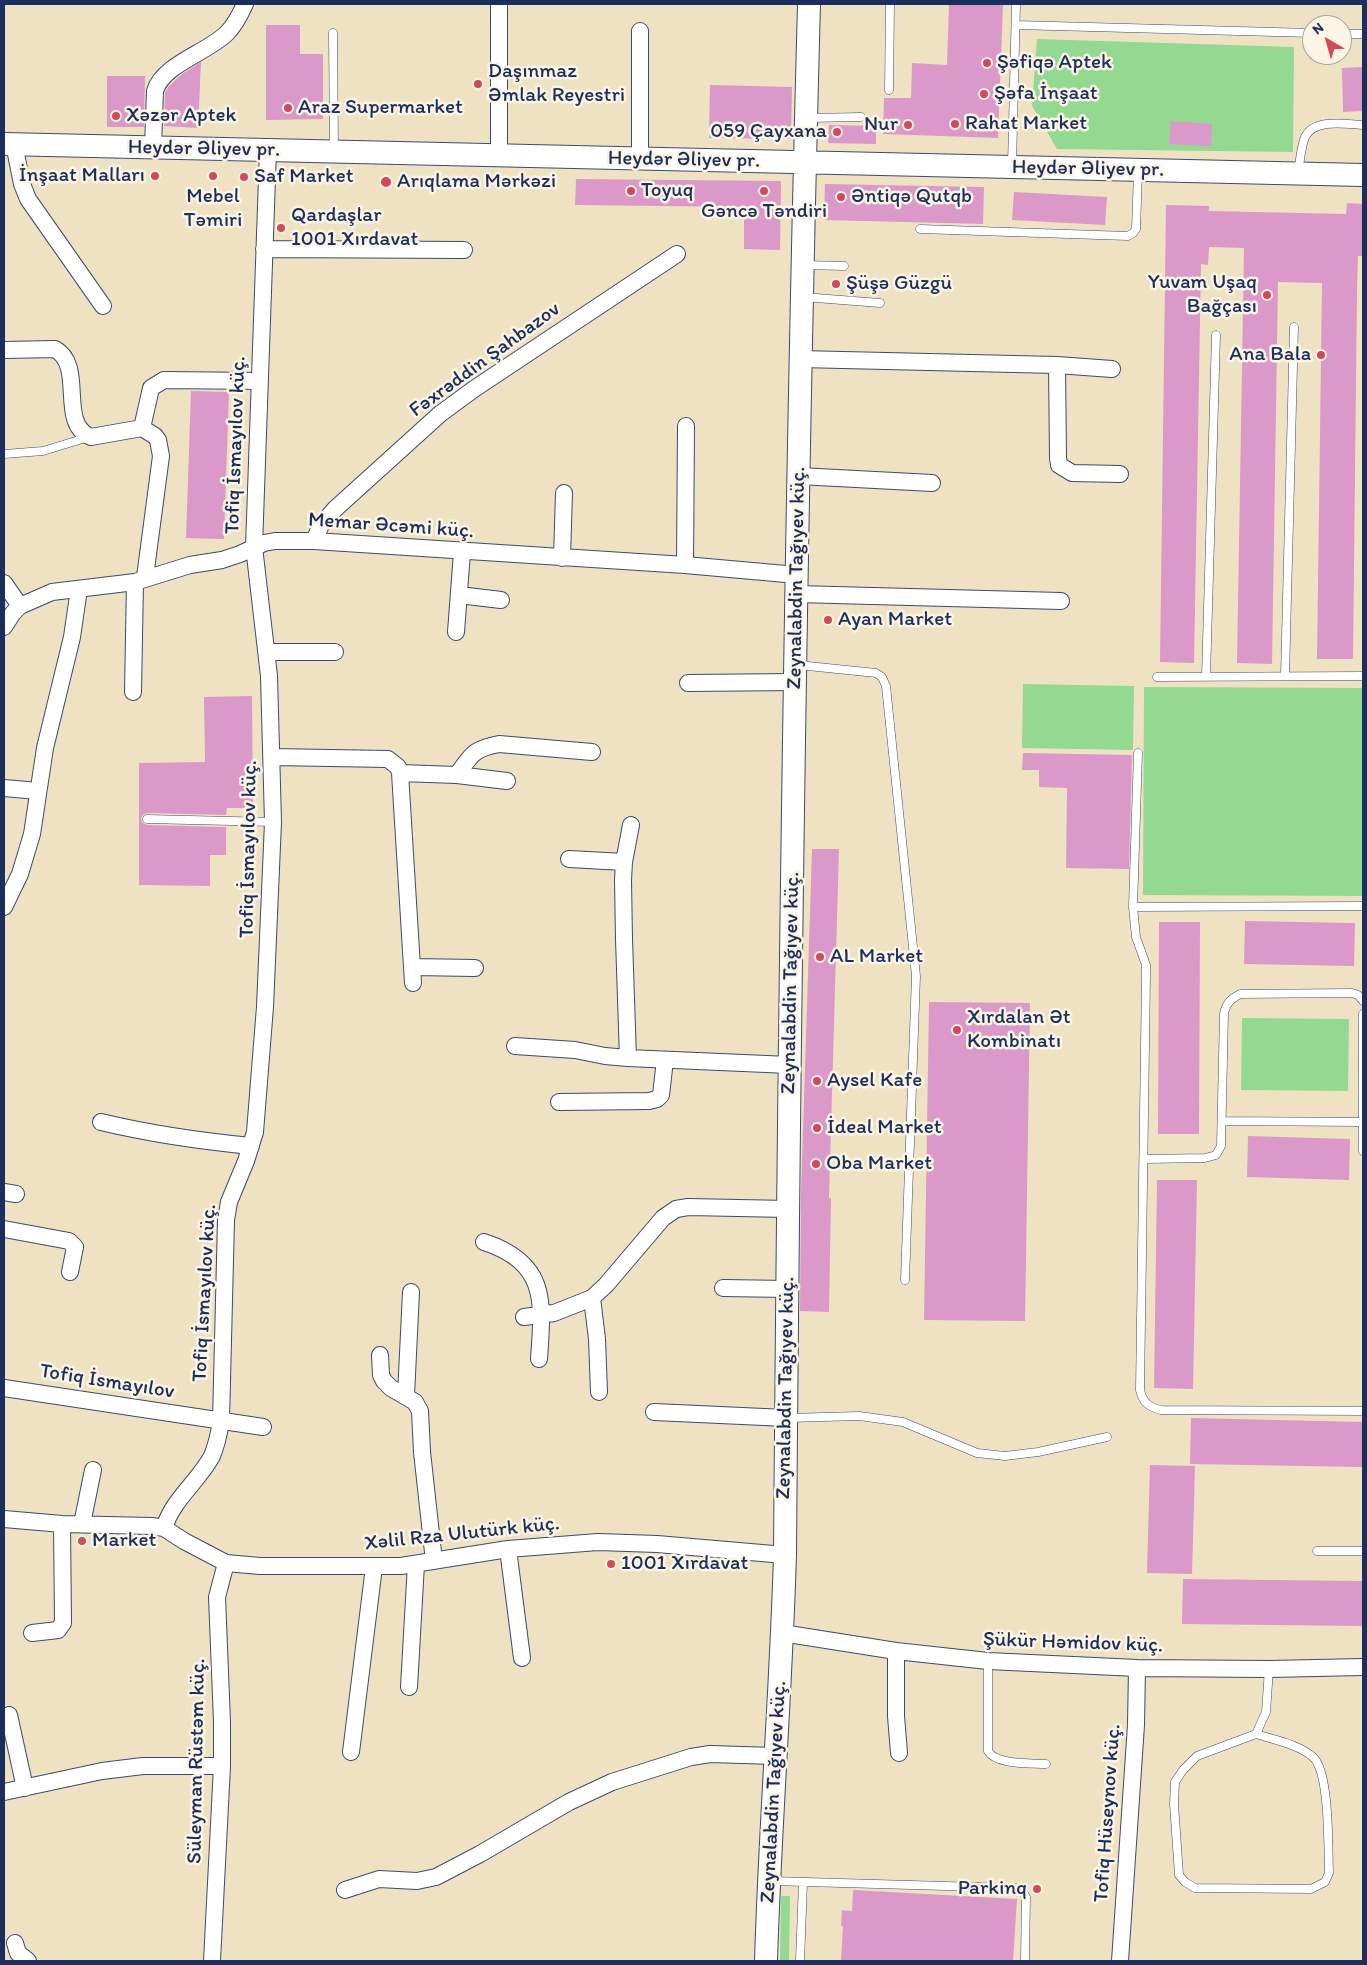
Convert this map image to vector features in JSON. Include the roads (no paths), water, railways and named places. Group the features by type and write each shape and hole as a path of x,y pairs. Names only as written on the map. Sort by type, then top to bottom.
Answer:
{"street":[{"path":"153,148 155,91 157,84 171,70 213,45 226,34 238,20 245,4"},
{"path":"499,4 499,155"},
{"name":"Zeynalabdin Tağıyev küç.","path":"766,1961 768,1880 782,1633 784,1555 789,1065 800,359 809,4"},
{"path":"640,31 640,159"},
{"path":"9,144 28,198 103,306"},
{"name":"Heydər Əliyev pr.","path":"9,144 1363,175"},
{"name":"Tofiq İsmayılov küç.","path":"164,1528 175,1504 211,1457 218,1440 222,1421 226,1220 231,1196 255,1132 266,1007 273,822 272,757 268,652 254,547 268,150"},
{"path":"264,249 464,250"},
{"name":"Fəxrəddin Şahbazov","path":"314,541 321,526 335,508 440,414 474,389 677,254"},
{"path":"4,350 55,349 66,358 76,425 84,434 91,436 142,428 158,440 161,456 140,580 133,692"},
{"path":"800,359 1112,368"},
{"path":"1057,365 1058,458 1060,465 1072,473 1120,474"},
{"path":"142,428 151,388 164,380 260,381"},
{"path":"685,564 686,426"},
{"path":"799,476 932,483"},
{"path":"562,558 564,493"},
{"name":"Memar Əcəmi küç.","path":"4,627 12,613 20,606 52,592 140,580 190,564 231,557 254,547 275,541 314,541 462,552 685,564 797,585 1060,601"},
{"path":"456,632 462,552"},
{"path":"4,583 20,606"},
{"path":"4,907 20,874 32,834 45,748 72,637 79,589"},
{"path":"459,595 501,600"},
{"path":"268,652 335,652"},
{"path":"688,683 796,673"},
{"path":"457,775 473,752 484,747 499,744 592,752"},
{"path":"272,757 388,759 398,767 400,773 413,975 475,968"},
{"path":"400,773 457,775 507,780"},
{"path":"4,788 38,791"},
{"path":"628,1058 624,939 624,862 631,826"},
{"path":"569,859 624,862"},
{"path":"515,1046 575,1050 628,1058 789,1065"},
{"path":"559,1102 649,1101 657,1099 661,1095 665,1060"},
{"path":"101,1122 191,1141 251,1146"},
{"path":"524,1317 554,1312 592,1298 606,1286 663,1218 676,1209 688,1207 788,1210"},
{"path":"4,1229 69,1241 75,1248 70,1272"},
{"path":"484,1242 503,1248 527,1266 535,1282 542,1314 539,1359"},
{"path":"722,1288 787,1289"},
{"path":"406,1395 411,1292"},
{"path":"592,1298 597,1339 600,1392"},
{"path":"380,1354 381,1375 384,1381 391,1388 406,1395 415,1402 420,1411 422,1452 434,1561"},
{"name":"Tofiq İsmayılov","path":"4,1388 263,1427"},
{"path":"654,1412 786,1418"},
{"path":"82,1524 93,1470"},
{"name":"Xəlil Rza Ulutürk küç.","path":"4,1519 62,1524 136,1525 164,1528 226,1563 260,1566 374,1567 416,1564 508,1549 598,1542 657,1544 784,1555"},
{"path":"32,1633 58,1630 63,1623 62,1524"},
{"path":"508,1549 522,1658"},
{"name":"Süleyman Rüstəm küç.","path":"212,1961 222,1766 217,1598 226,1563"},
{"path":"409,1687 416,1564"},
{"path":"351,1752 374,1567"},
{"name":"Şükür Həmidov küç.","path":"782,1633 896,1651 988,1661 1137,1668 1269,1669 1363,1667"},
{"path":"896,1651 898,1753"},
{"name":"Tofiq Hüseynov küç.","path":"1120,1961 1136,1725 1137,1668"},
{"path":"8,1715 25,1788"},
{"path":"345,1890 378,1879 416,1881 436,1877 480,1854 569,1802 612,1782 682,1760 710,1754 775,1756"},
{"path":"4,1792 102,1771 142,1766 222,1766"},
{"path":"14,1943 18,1953 28,1961"}],"lane":[{"path":"888,90 890,4"},
{"path":"1012,167 1016,4"},
{"path":"1016,25 1302,33"},
{"path":"333,33 334,152"},
{"path":"806,118 861,117"},
{"path":"1298,174 1305,138 1315,127 1324,124 1363,124"},
{"path":"920,229 1128,236 1136,229 1138,170"},
{"path":"802,265 844,266"},
{"path":"801,297 880,303"},
{"path":"1285,676 1294,327"},
{"path":"1206,677 1216,336"},
{"path":"4,454 43,451 91,436"},
{"path":"796,673 876,673 882,677 886,686 916,976 905,1280"},
{"path":"1157,678 1363,676"},
{"path":"1138,753 1133,907 1136,937 1146,965 1140,1390 1143,1400 1151,1407 1161,1410 1363,1411"},
{"path":"147,819 273,822"},
{"path":"1133,907 1363,906"},
{"path":"1144,1159 1205,1158 1216,1154 1221,1146 1224,1014 1226,1005 1232,998 1240,994 1352,993 1358,995 1363,1001"},
{"path":"1363,1014 1363,1151"},
{"path":"1223,1121 1362,1122"},
{"path":"786,1418 859,1416 903,1422 977,1453 1005,1456 1038,1452 1107,1437"},
{"path":"1318,1551 1363,1551"},
{"path":"988,1661 988,1751 990,1755 998,1760 1046,1764"},
{"path":"1256,1734 1297,1748 1312,1756 1318,1762 1322,1771 1326,1800 1329,1873 1325,1882 1311,1889 1194,1888 1178,1875 1174,1804 1175,1782 1182,1770 1197,1756 1256,1734 1266,1712 1269,1669"},
{"path":"768,1880 1016,1888 1022,1891 1026,1897 1025,1961"},
{"path":"800,1961 803,1882"}],"place":[{"name":"Şəfiqə Aptek","path":"987,63"},
{"name":"Daşınmaz Əmlak Reyestri","path":"478,84"},
{"name":"Şəfa İnşaat","path":"984,94"},
{"name":"Araz Supermarket","path":"288,108"},
{"name":"Xəzər Aptek","path":"116,116"},
{"name":"Rahat Market","path":"955,124"},
{"name":"Nur","path":"908,125"},
{"name":"059 Çayxana","path":"837,132"},
{"name":"İnşaat Malları","path":"155,176"},
{"name":"Mebel Təmiri","path":"213,176"},
{"name":"Saf Market","path":"244,177"},
{"name":"Arıqlama Mərkəzi","path":"386,182"},
{"name":"Toyuq","path":"631,191"},
{"name":"Gəncə Təndiri","path":"764,191"},
{"name":"Əntiqə Qutqb","path":"841,197"},
{"name":"Qardaşlar 1001 Xırdavat","path":"281,228"},
{"name":"Şüşə Güzgü","path":"836,284"},
{"name":"Yuvam Uşaq Bağçası","path":"1267,295"},
{"name":"Ana Bala","path":"1321,355"},
{"name":"Ayan Market","path":"828,620"},
{"name":"AL Market","path":"820,957"},
{"name":"Xırdalan Ət Kombinatı","path":"957,1030"},
{"name":"Aysel Kafe","path":"817,1081"},
{"name":"İdeal Market","path":"817,1128"},
{"name":"Oba Market","path":"816,1164"},
{"name":"Market","path":"82,1541"},
{"name":"1001 Xırdavat","path":"611,1564"},
{"name":"Parkinq","path":"1037,1889"}]}
